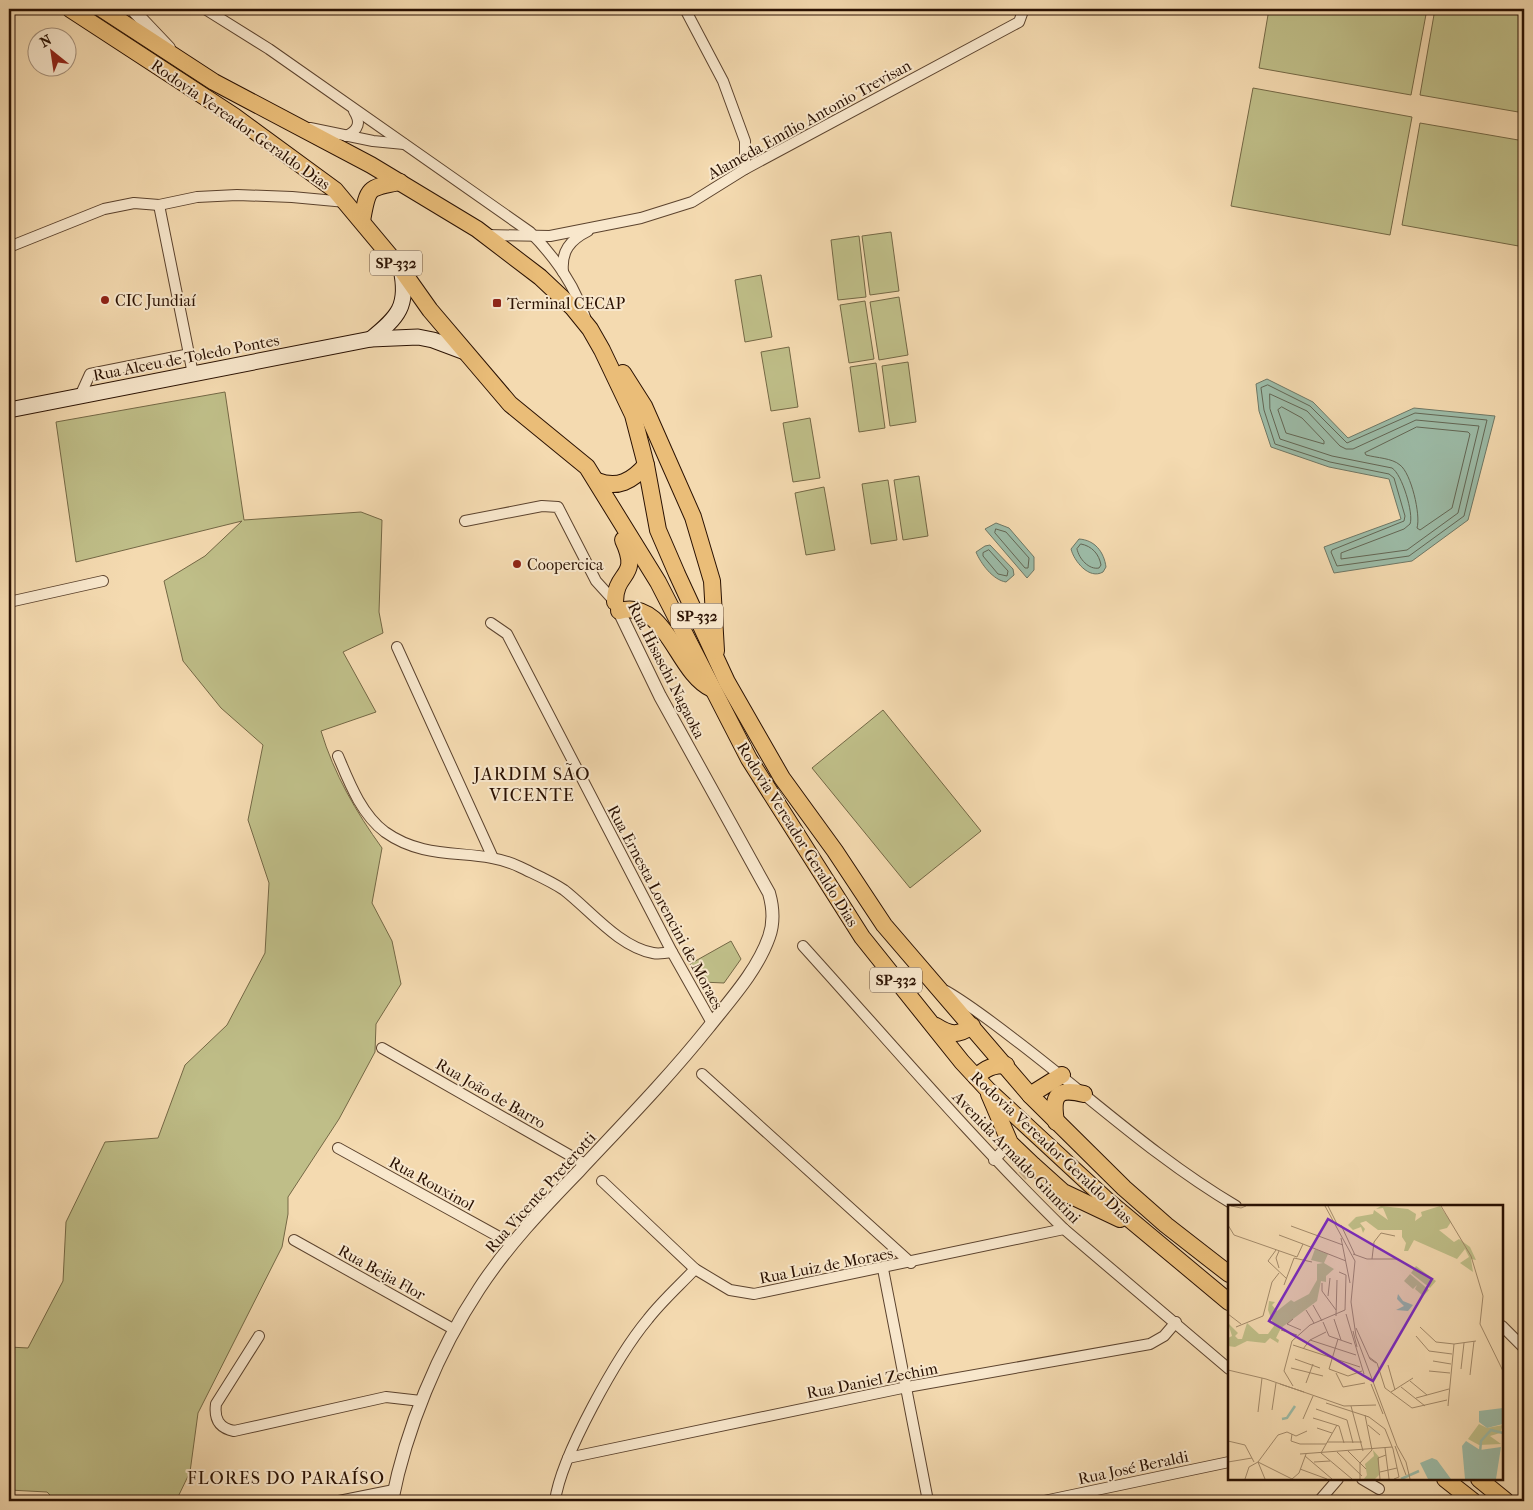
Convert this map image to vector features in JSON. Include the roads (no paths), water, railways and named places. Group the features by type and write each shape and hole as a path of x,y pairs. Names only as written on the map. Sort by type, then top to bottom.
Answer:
{"main road":[{"name":"Rodovia Vereador Geraldo Dias","path":"70,9 234,116 336,190 401,269 464,352 510,404 587,467 658,582 766,788 862,937 930,1022 988,1090 1138,1227 1228,1301"},
{"name":"Rodovia Vereador Geraldo Dias","path":"102,9 233,93 400,182 484,234 547,283 573,308 588,327 602,350 633,415 646,465 658,530 716,659 782,778 884,924 1030,1095 1124,1188 1166,1225 1228,1273"},
{"path":"362,221 366,197 369,192 381,184 400,182"},
{"name":"Rua Alceu de Toledo Pontes","path":"371,338 396,316 402,306 405,294 401,269"},
{"name":"Rua Alceu de Toledo Pontes","path":"9,410 371,338 418,337 433,340 464,352"},
{"path":"602,350 626,376 644,406 693,517 712,580 716,659"},
{"path":"597,481 609,485 618,485 636,476 646,465"},
{"path":"617,516 619,532 630,556 631,564 628,573 615,590 617,607 632,609 650,616 661,626 692,675 703,685 714,690"},
{"path":"930,1022 947,1034 956,1034 972,1026"},
{"path":"976,1077 994,1065 1006,1065"},
{"path":"1030,1095 1062,1076"},
{"path":"988,1090 999,1120 1025,1174 1138,1227"},
{"path":"1056,1122 1053,1105 1055,1097 1062,1092 1071,1091 1084,1094"},
{"path":"1447,1480 1473,1501"},
{"path":"1480,1480 1506,1501"}],"street":[{"path":"132,9 181,61"},
{"path":"205,9 269,49 534,236 563,272 577,294 588,327"},
{"path":"685,9 723,81 745,141 745,170"},
{"name":"Alameda Emílio Antonio Trevisan","path":"484,234 550,236 641,218 692,202 745,170 1019,22 1023,11"},
{"path":"346,136 354,132 359,126 359,119 352,108"},
{"path":"291,124 346,136 405,144"},
{"path":"9,247 104,209 134,203 159,205 197,197 237,196 292,197 346,202"},
{"path":"159,205 193,374"},
{"path":"563,272 564,250 572,242 596,228"},
{"path":"80,396 90,374 190,354"},
{"name":"Rua Hisaschi Nagaoka","path":"465,521 542,506 558,507 596,581 617,607 660,696 769,893 773,916 770,937"},
{"path":"9,602 103,581"},
{"name":"Rua Ernesta Lorencini de Moraes","path":"491,623 506,634 672,952 712,1023"},
{"path":"397,647 493,858"},
{"path":"338,756 351,787 367,813 383,830 399,841 430,852 493,858 518,866 562,889 625,943 653,953 672,952"},
{"name":"Rua Vicente Preterotti","path":"393,1496 421,1401 455,1330 479,1289 512,1244 689,1052 740,989 770,937"},
{"name":"Avenida Arnaldo Giuntini","path":"803,946 994,1160 1025,1174 1064,1229 1176,1322 1228,1368"},
{"path":"933,982 967,1003 1203,1187 1234,1205"},
{"name":"Rua João de Barro","path":"382,1048 585,1164"},
{"path":"702,1074 911,1263"},
{"path":"994,1160 1010,1144"},
{"name":"Rua Rouxinol","path":"338,1148 512,1244"},
{"name":"Rua Luiz de Moraes","path":"602,1180 695,1269 730,1290 754,1294 911,1263 1064,1229"},
{"name":"Rua Beija Flor","path":"294,1240 455,1330"},
{"path":"555,1501 568,1458 614,1369 647,1319 695,1269"},
{"path":"882,1269 907,1387 928,1501"},
{"name":"Rua Daniel Zechim","path":"568,1458 907,1387 1150,1344 1164,1336 1176,1322"},
{"path":"1503,1327 1524,1348"},
{"path":"259,1336 216,1404 215,1414 218,1423 225,1429 234,1431 386,1397 421,1401"},
{"name":"Rua José Beraldi","path":"1044,1501 1228,1462"},
{"path":"1319,1501 1337,1480"},
{"path":"1364,1480 1380,1489"},
{"path":"340,1501 393,1496"}],"water":[{"path":"1267,379 1313,402 1348,438 1414,408 1495,416 1468,520 1412,561 1334,573 1324,547 1401,519 1389,479 1329,467 1271,447 1259,411 1256,384"},
{"path":"996,523 1009,528 1034,557 1034,570 1027,578 985,529"},
{"path":"1079,539 1094,544 1101,552 1106,567 1103,572 1098,574 1088,571 1075,559 1071,549"},
{"path":"990,545 1013,569 1014,575 1006,582 1001,581 988,571 976,552"}],"tunnel":[{"path":"1022,1176 1028,1171"}],"place":[{"name":"CIC Jundiaí","path":"105,300"},
{"name":"Terminal CECAP","path":"497,303"},
{"name":"Coopercica","path":"517,564"}],"district":[{"name":"JARDIM SÃO VICENTE","path":"532,784"},
{"name":"FLORES DO PARAÍSO","path":"286,1478"}]}
